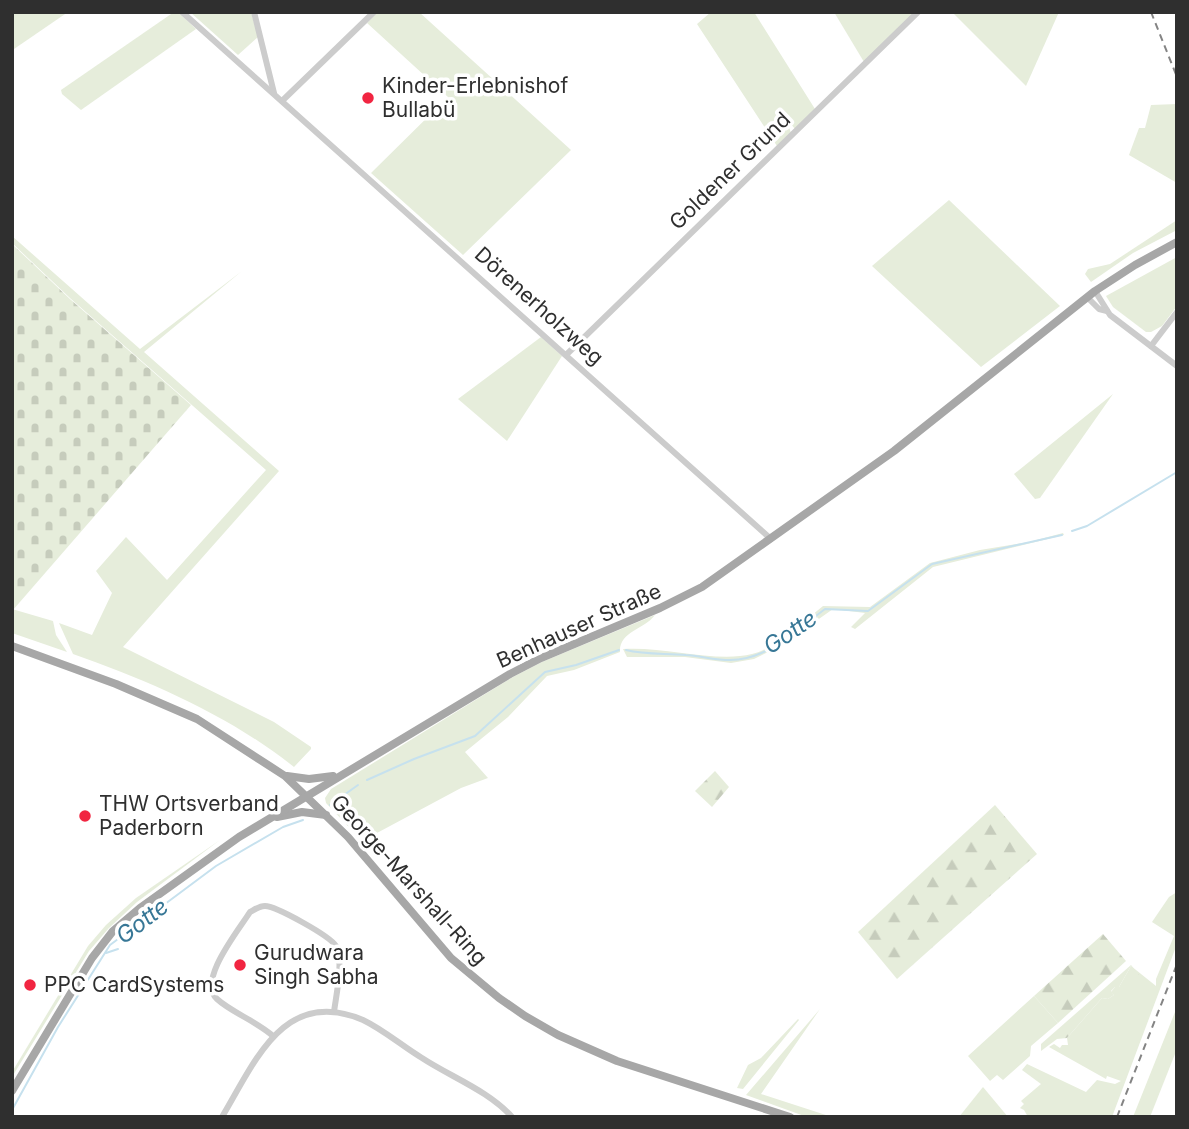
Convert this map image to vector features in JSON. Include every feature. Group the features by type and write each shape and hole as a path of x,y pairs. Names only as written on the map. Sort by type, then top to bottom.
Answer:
{"main road":[{"name":"Benhauser Straße","path":"12,1091 92,958 113,931 177,880 307,795 541,658 685,596 771,539 915,435 1096,291 1177,242"},
{"name":"George-Marshall-Ring","path":"12,646 116,684 197,719 285,776 327,815 451,958 499,998 547,1029 592,1050 790,1117"},
{"path":"285,776 315,779 343,774"},
{"path":"271,818 302,812 327,815"}],"street":[{"name":"Dörenerholzweg","path":"182,12 771,539"},
{"path":"254,12 274,93"},
{"path":"282,101 374,12"},
{"name":"Goldener Grund","path":"567,354 918,12"},
{"path":"1096,291 1107,311 1177,366"},
{"path":"1087,298 1099,309 1107,311"},
{"path":"1151,346 1177,312"},
{"path":"273,1036 260,1024 217,999 211,990 212,975 250,912 263,906 274,908 327,938 337,947 339,963 334,1012"},
{"path":"222,1117 273,1036 294,1019 311,1013 334,1012 375,1027 486,1096 512,1117"}],"green space":[{"path":"12,12 68,12 14,49"},
{"path":"174,12 178,12 196,29 81,110 62,94 61,90"},
{"path":"190,12 251,12 258,37 238,55"},
{"path":"378,12 419,12 571,150 463,255 371,173 448,97 367,23"},
{"path":"711,12 754,12 815,109 795,129 788,124 791,133 777,146 697,24"},
{"path":"834,12 915,12 864,62"},
{"path":"952,12 1059,12 1026,86"},
{"path":"1177,104 1177,183 1129,155 1139,128 1145,128 1151,105"},
{"path":"949,200 1060,306 981,367 872,266"},
{"path":"1177,220 1177,230 1133,253 1091,282 1085,274 1088,269 1110,264"},
{"path":"12,236 140,349 242,271 144,352 279,471 123,647 274,722 311,747 294,767 216,716 160,688 73,654 59,623 92,635 112,593 96,571 126,537 167,580 266,470 71,299 12,243"},
{"path":"12,244 70,299 191,405 13,610"},
{"path":"1177,257 1177,306 1162,326 1146,332 1113,307 1106,296"},
{"path":"541,337 562,356 507,441 458,399"},
{"path":"1113,394 1040,498 1035,499 1014,474"},
{"path":"1063,533 1064,535 933,567 855,629 851,627 865,613 833,609 782,645 754,659 731,663 685,657 627,657 623,649 722,657 752,654 781,640 823,606 870,607 930,563"},
{"path":"12,609 53,621 56,635 67,652 12,633"},
{"path":"655,615 624,639 620,652 574,670 547,676 508,717 465,752 488,778 461,788 362,841 326,803 325,798 331,789 513,677 542,662"},
{"path":"715,771 729,787 712,807 695,791"},
{"path":"995,805 1037,854 897,979 858,932"},
{"path":"220,840 137,902 109,928 89,951 12,1077 12,1072 88,946 106,925 136,898"},
{"path":"1177,892 1177,944 1112,1117 1028,1117 1020,1108 1024,1104 1021,1101 1041,1084 1022,1070 1027,1064 1086,1092 1097,1080 1115,1084 1121,1081 1107,1076 1106,1079 1049,1047 1054,1044 1060,1048 1062,1045 1068,1045 1067,1038 1102,998 1108,999 1114,995 1111,992 1115,987 1119,987 1131,966 1156,986 1156,979 1174,936 1152,922 1169,897"},
{"path":"1103,934 1126,961 1058,1023 1034,996"},
{"path":"1131,965 1150,989 1131,966 1119,987 1111,991 1114,995 1108,999 1102,998 1067,1038 1057,1039 1041,1051 1041,1044"},
{"path":"1034,996 1058,1023 1031,1046 1030,1056 1003,1080 997,1075 990,1081 968,1056"},
{"path":"1177,1007 1177,1049 1150,1117 1133,1117"},
{"path":"820,1009 761,1094 832,1117 807,1117 746,1095"},
{"path":"798,1019 743,1089 737,1088 748,1065 761,1058"},
{"path":"983,1087 1008,1117 959,1117"}],"waterway":[{"name":"Gotte","path":"1072,531 1087,526 1177,472"},
{"name":"Gotte","path":"626,650 724,660 744,659 781,642 825,609 868,611 932,564 1062,535"},
{"name":"Gotte","path":"367,780 475,736 545,672 576,665 619,650"},
{"name":"Gotte","path":"330,805 358,785"},
{"name":"Gotte","path":"12,1110 58,1027 110,945 216,866 283,827 303,820"},
{"path":"106,953 118,949"}],"railway":[{"path":"1151,12 1177,77"},
{"path":"1117,1117 1177,964"}],"place":[{"name":"Kinder-Erlebnishof Bullabü","path":"368,98"},
{"name":"THW Ortsverband Paderborn","path":"85,816"},
{"name":"Gurudwara Singh Sabha","path":"240,965"},
{"name":"PPC CardSystems","path":"30,985"}]}
